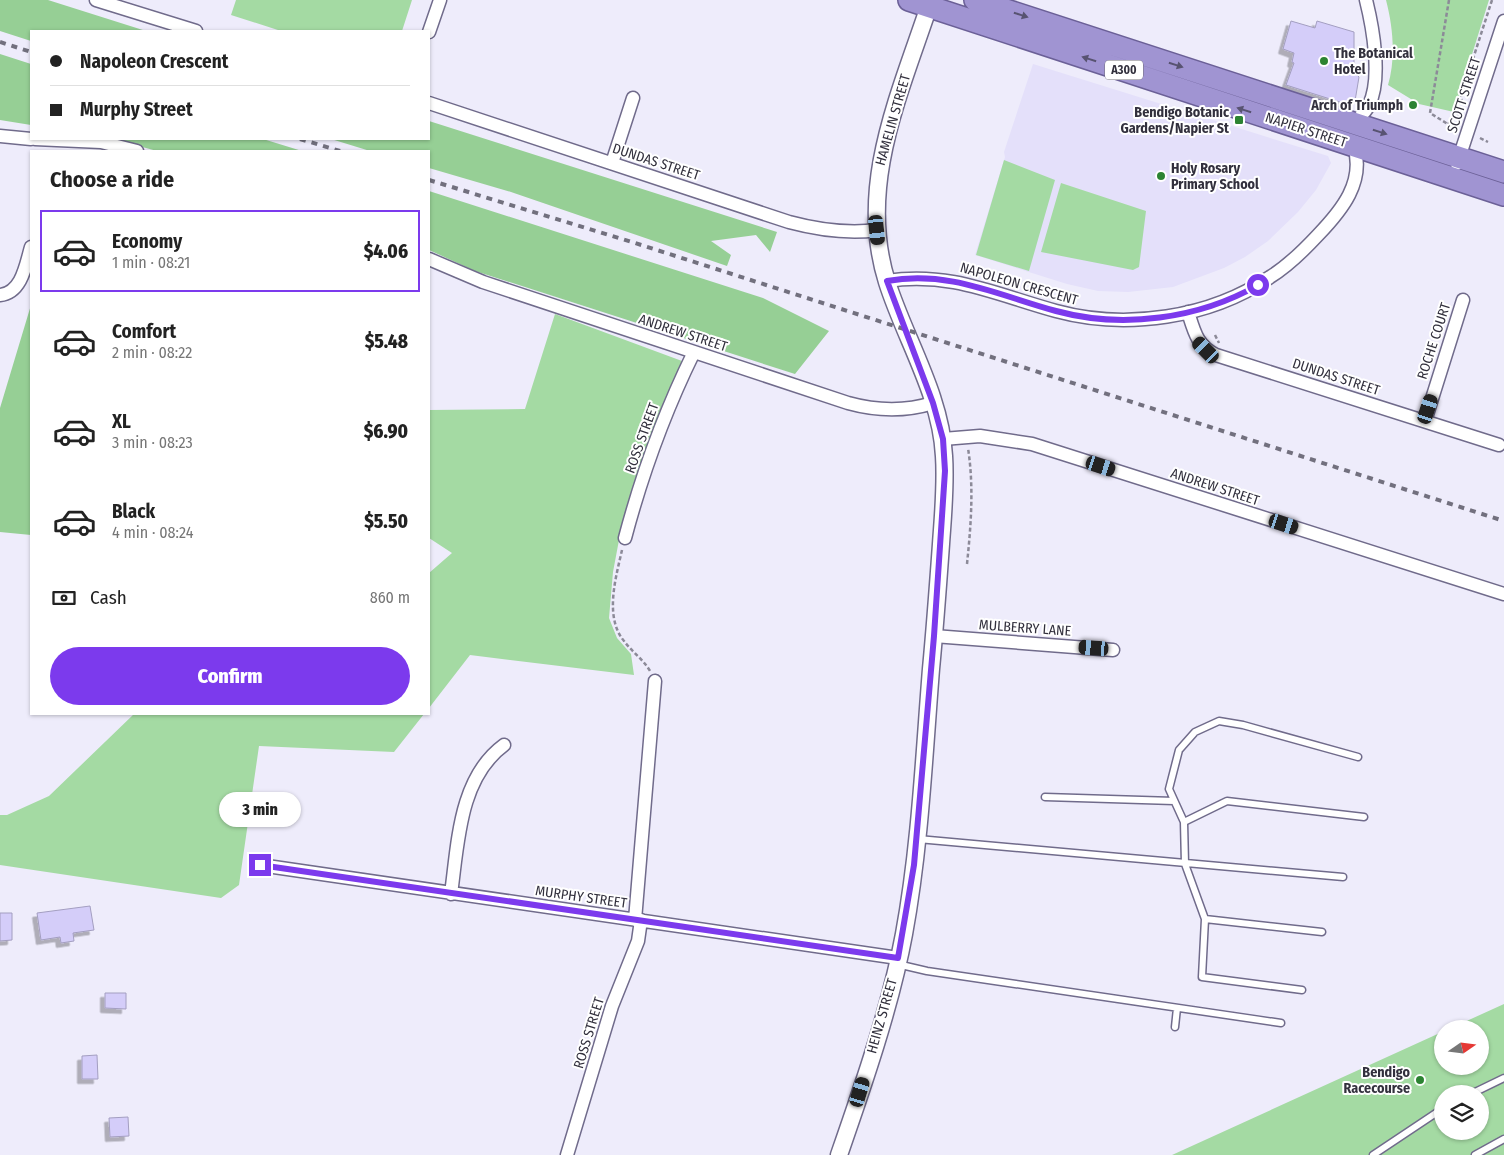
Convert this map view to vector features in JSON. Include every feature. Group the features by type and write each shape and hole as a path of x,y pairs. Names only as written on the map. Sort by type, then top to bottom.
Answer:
{"highway":[{"name":"NAPIER STREET","path":"975,0 1504,172"},
{"name":"NAPIER STREET","path":"922,2 1504,195"}],"street":[{"path":"96,0 193,30"},
{"path":"430,30 440,0"},
{"path":"1354,123 1370,104 1375,78 1374,48 1366,0"},
{"name":"HAMELIN STREET","path":"905,330 887,281 877,230 876,201 881,156 922,2"},
{"name":"SCOTT STREET","path":"1453,178 1504,22"},
{"path":"612,163 633,98"},
{"name":"DUNDAS STREET","path":"430,104 811,228 846,232 877,230"},
{"path":"0,136 30,139"},
{"path":"68,140 101,142 132,150"},
{"path":"1354,146 1358,164 1358,177"},
{"name":"NAPOLEON CRESCENT","path":"887,281 912,277 947,279 1056,311 1091,318 1135,320 1188,312 1246,292 1282,268 1310,243 1332,219 1358,177 1383,156"},
{"path":"0,296 11,292 17,285 30,250"},
{"name":"ANDREW STREET","path":"430,259 483,282 863,407 902,410 933,403"},
{"name":"ROCHE COURT","path":"1425,421 1463,300"},
{"name":"DUNDAS STREET","path":"1188,312 1199,343 1216,355 1499,445"},
{"name":"HEINZ STREET","path":"839,1155 855,1111 898,961 908,906 916,838 934,636 944,492 943,439 933,403 905,330"},
{"name":"ROSS STREET","path":"625,538 668,411 694,352"},
{"name":"ANDREW STREET","path":"943,439 980,436 1032,444 1504,594"},
{"name":"MULBERRY LANE","path":"934,636 1113,650"},
{"name":"ROSS STREET","path":"567,1155 612,1006 638,941 655,680"},
{"path":"450,894 467,799 487,759 504,745"},
{"name":"MURPHY STREET","path":"260,865 638,920 898,961"},
{"name":"HEINZ STREET","path":"847,1155 855,1111"}],"lane":[{"path":"1302,990 1202,977 1205,919 1185,864 1184,822 1169,789 1179,750 1195,732 1219,721 1244,724 1358,757"},
{"path":"1046,797 1174,801"},
{"path":"1184,822 1227,801 1364,817"},
{"path":"916,838 1343,877"},
{"path":"1205,919 1322,932"},
{"path":"898,961 927,971 1281,1023"},
{"path":"1175,1028 1177,1008"},
{"path":"1489,1085 1504,1078"},
{"path":"1373,1155 1434,1114"},
{"path":"1475,1155 1504,1139"}],"path":[{"path":"1449,0 1430,113 1449,125 1461,108 1461,96 1492,0"},
{"path":"1480,138 1488,142"},
{"path":"967,564 972,511 972,474 968,443"},
{"path":"625,538 613,601 615,626 624,642 645,663 655,680"}],"shaded area":[{"name":"Holy Rosary Primary School","path":"1033,64 1328,156 1331,163 1316,190 1298,212 1268,241 1245,257 1224,268 1173,287 1128,292 1098,291 1067,284 975,255 1005,157 1004,152"}],"green space":[{"path":"0,0 48,0 143,30 30,30 30,41 0,31"},
{"path":"236,0 412,0 402,30 278,30 231,15"},
{"path":"1386,0 1489,0 1454,112 1419,104 1388,85 1392,64 1393,42"},
{"path":"0,54 30,64 30,125 0,120"},
{"path":"430,121 777,232 770,252 756,235 711,241 731,255 727,266 511,192 430,168 430,150 367,150 334,140 430,140"},
{"path":"117,140 266,140 299,150 153,150"},
{"path":"1004,160 1055,180 1029,271 976,255"},
{"path":"1061,183 1146,211 1139,267 1133,270 1041,252"},
{"path":"430,191 763,298 829,331 795,374 475,271 430,250"},
{"path":"30,308 30,535 0,532 0,408"},
{"path":"555,314 682,361 622,524 613,572 609,618 617,638 631,654 634,675 470,655 430,707 430,572 452,553 430,539 430,410 525,409"},
{"path":"133,715 423,715 394,752 259,746 239,885 221,898 0,865 0,815 7,815 49,796"},
{"name":"Bendigo Racecourse","path":"1504,1004 1504,1155 1172,1155 1434,1036 1434,1075 1489,1075 1489,1020 1469,1020"}],"building":[{"name":"The Botanical Hotel","path":"1291,21 1315,28 1317,21 1354,32 1354,72 1359,77 1355,101 1349,105 1286,85 1294,63 1292,62 1294,53 1283,49"},
{"path":"90,906 94,930 73,933 74,941 61,943 60,937 41,940 37,913"},
{"path":"0,913 12,913 12,940 0,941"},
{"path":"105,993 126,993 126,1009 105,1008"},
{"path":"97,1055 98,1079 82,1079 82,1056"},
{"path":"128,1117 129,1136 110,1137 109,1118"}],"railway":[{"path":"0,42 30,52"},
{"path":"303,140 337,150"},
{"path":"430,180 635,243 1504,521"}],"place":[{"name":"The Botanical Hotel","path":"1324,61"},
{"name":"Arch of Triumph","path":"1413,105"},
{"name":"Bendigo Botanic Gardens/Napier St","path":"1239,120"},
{"name":"Holy Rosary Primary School","path":"1161,176"},
{"name":"Bendigo Racecourse","path":"1420,1080"}],"route":[{"path":"260,865 898,958 904,936 914,865 934,636 945,471 943,439 938,418 887,281 912,277 947,279 1072,315 1113,320 1158,318 1188,312 1223,301 1258,285"}]}
